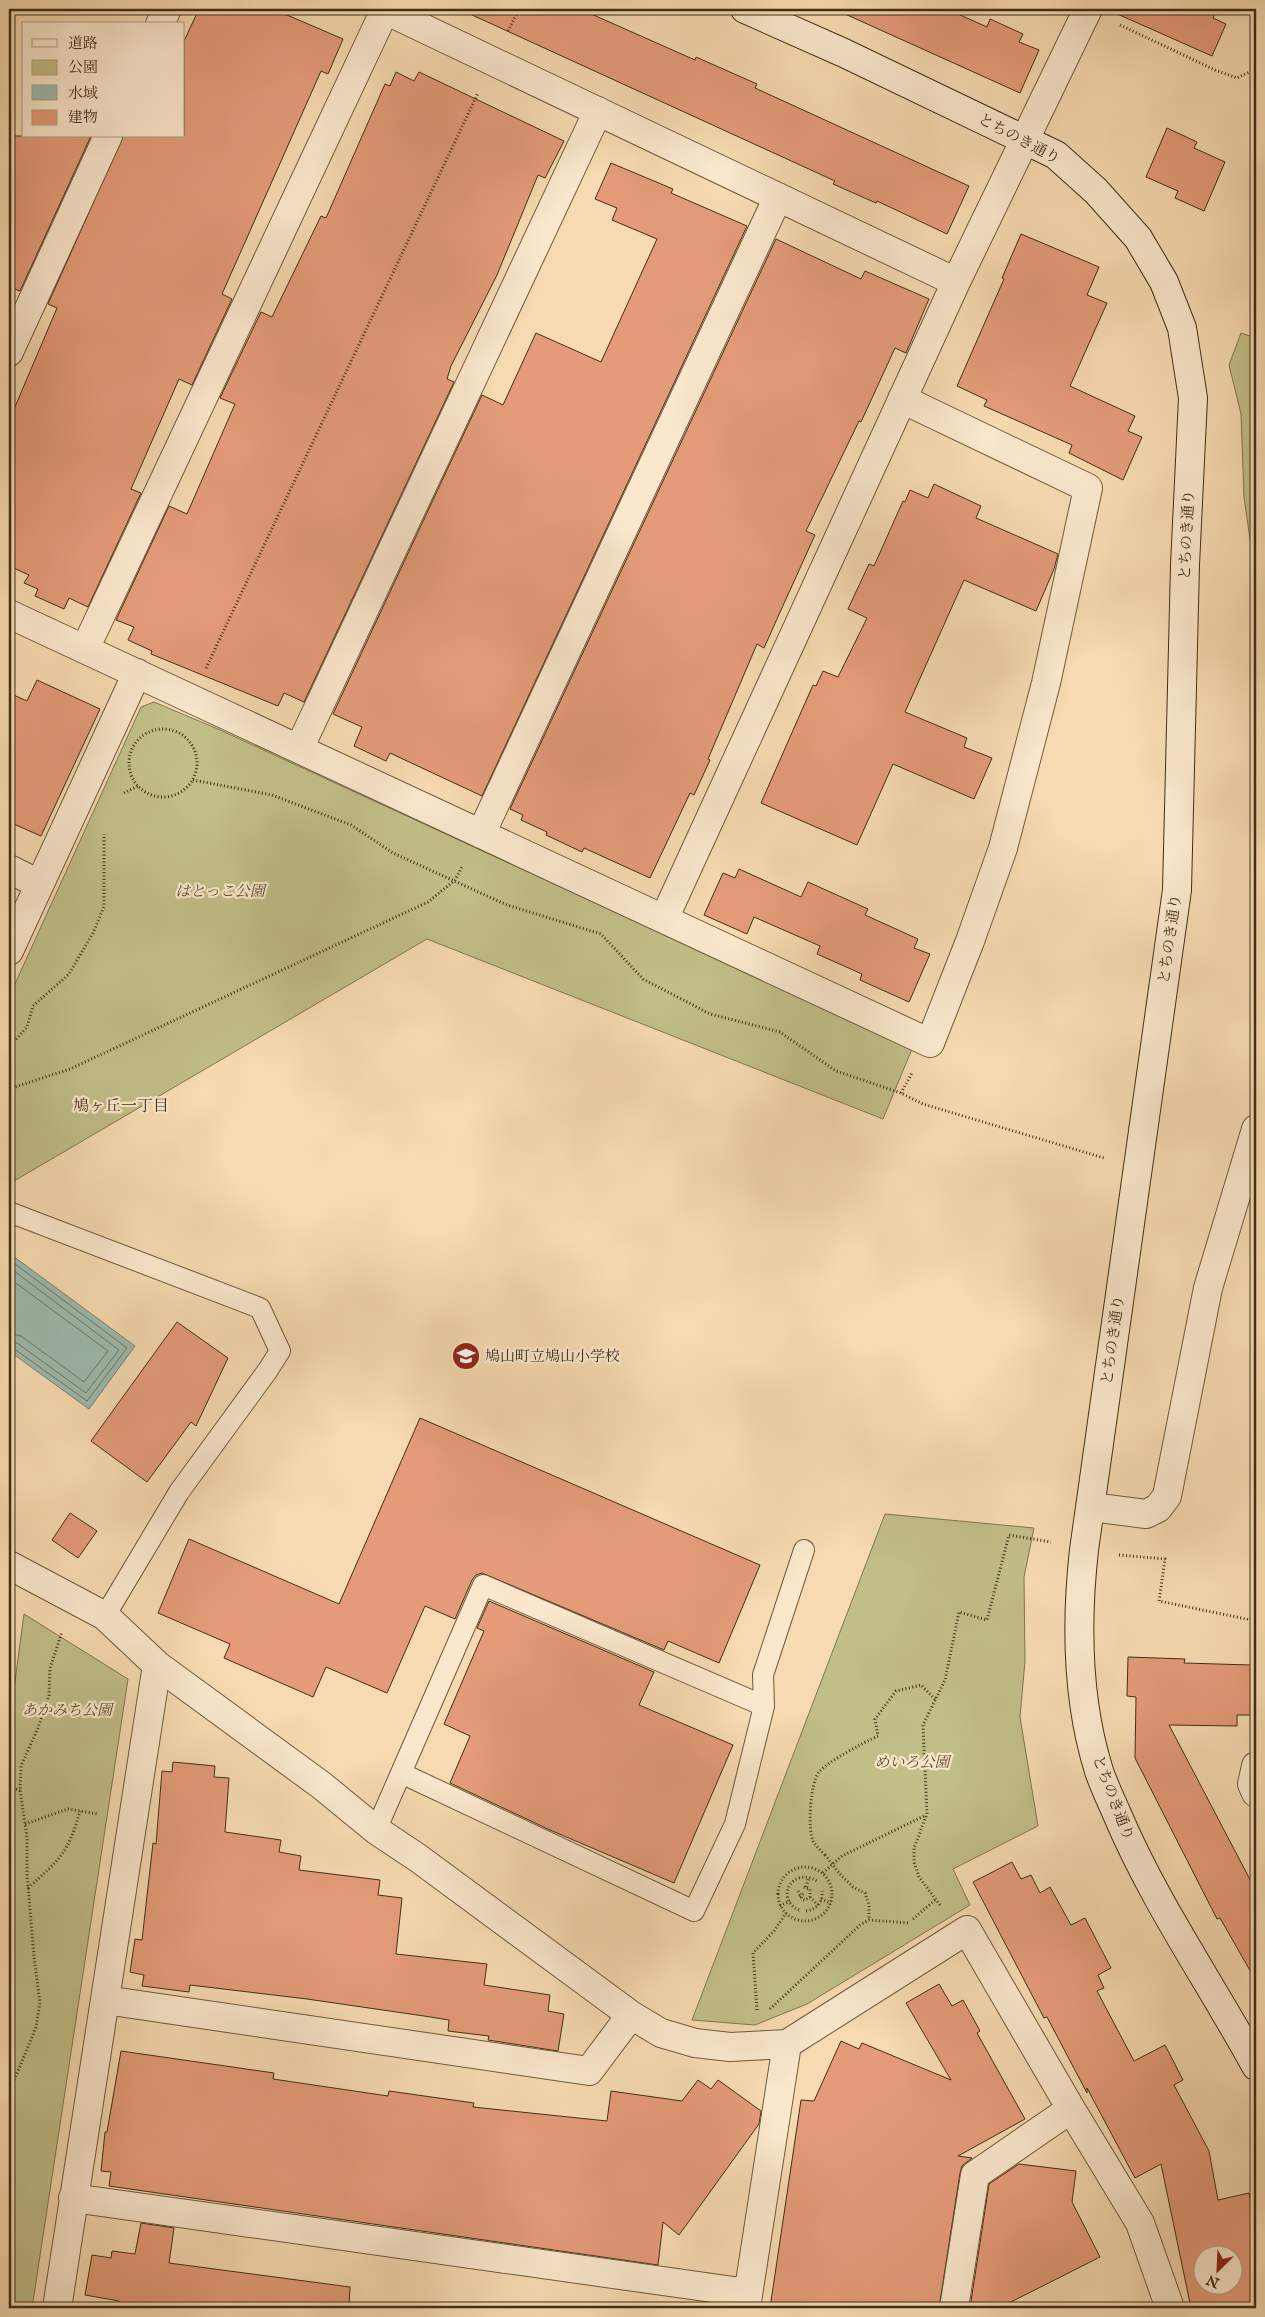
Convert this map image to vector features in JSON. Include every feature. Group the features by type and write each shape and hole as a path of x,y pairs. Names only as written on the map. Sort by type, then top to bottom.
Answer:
{"street":[{"path":"161,22 167,9"},
{"path":"85,650 384,9 956,282"},
{"name":"とちのき通り","path":"745,9 1024,138 1056,155 1096,190 1138,238 1164,282 1182,328 1193,398 1185,565 1177,890 1080,1582 1079,1652 1088,1726 1099,1772 1128,1840 1159,1899 1256,2066"},
{"path":"664,919 956,282 1024,138 1038,115 1087,9"},
{"path":"299,749 598,111"},
{"path":"9,352 107,138"},
{"path":"481,834 778,197"},
{"path":"9,614 930,1043 1003,848 1046,683 1088,488 902,399"},
{"path":"9,951 137,673"},
{"path":"9,870 39,884"},
{"path":"1091,1507 1146,1514 1158,1508 1167,1496 1208,1288 1256,1129"},
{"path":"9,1565 75,1602 105,1616 157,1666 321,1785 376,1830 418,1858 631,2015 661,2033 695,2043 730,2046 787,2044 968,1930 1071,2110 1140,2223 1170,2308"},
{"path":"57,2308 157,1666"},
{"path":"1256,1766 1252,1784 1256,1793"},
{"path":"105,2000 589,2071 631,2015"},
{"path":"73,2198 747,2300 787,2044"},
{"path":"954,2308 975,2175 1071,2110"}],"lane":[{"path":"9,1212 260,1308 280,1351 179,1492 105,1616"},
{"path":"401,1773 694,1911 736,1824 764,1706 762,1675 804,1550"},
{"path":"376,1830 483,1585 764,1706"}],"path":[{"path":"191,699 519,9"},
{"path":"1087,9 1222,73 1237,78 1256,68"},
{"path":"160,729 177,732 193,748 196,758 196,769 193,780 186,788 167,797 151,795 133,780 129,764 132,748 143,735 160,729"},
{"path":"193,780 272,795 351,825 393,853 507,905 601,934 643,979 710,1014 780,1032 836,1071 901,1093 923,1104 1108,1159 1138,1164"},
{"path":"120,799 124,791 138,786"},
{"path":"9,1051 11,1045 27,1027 32,1006 70,974 93,933 104,906 102,849 104,829"},
{"path":"9,1089 70,1069 140,1038 428,902 455,880"},
{"path":"956,1937 948,1917 919,1877 914,1862 914,1848 927,1814 923,1725 945,1680 959,1612 987,1620 1009,1535 1054,1543"},
{"path":"1118,1555 1165,1559 1159,1601 1256,1620"},
{"path":"9,2092 36,2027 40,2003 28,1888 25,1824 20,1790 21,1766 38,1728 49,1695 50,1668 61,1633 75,1602"},
{"path":"869,1920 869,1905 865,1893 853,1887 814,1843 811,1831 812,1791 818,1773 837,1758 878,1736 875,1719 896,1691 921,1685 935,1699"},
{"path":"9,1788 20,1790"},
{"path":"25,1824 68,1809 80,1811 70,1844 62,1857 28,1888"},
{"path":"822,1873 842,1856 927,1814"},
{"path":"808,1867 822,1873 829,1882 832,1891 831,1903 822,1916 814,1920 796,1920 780,1906 777,1892 779,1884 784,1876 798,1868 808,1867"},
{"path":"798,1868 800,1877"},
{"path":"799,1910 794,1908 790,1901 788,1888 795,1879 800,1877 809,1877 817,1881"},
{"path":"809,1877 804,1887 811,1891 810,1897"},
{"path":"798,1891 800,1897 805,1900 810,1897"},
{"path":"806,1911 818,1905 822,1891"},
{"path":"800,1897 804,1893"},
{"path":"810,1897 818,1905"},
{"path":"821,1899 831,1903"},
{"path":"749,2012 768,2010 835,1946 869,1920 909,1923 935,1900"},
{"path":"780,1906 790,1901"},
{"path":"758,2012 753,1953 774,1930 786,1913"}],"green space":[{"path":"1241,333 1256,338 1256,547 1251,546 1244,497 1241,414 1229,365"},
{"name":"はとっこ公園","path":"154,702 218,729 912,1049 883,1119 427,939 9,1184 9,997 141,707"},
{"name":"めいろ公園","path":"885,1514 1034,1528 1024,1577 1025,1661 1020,1717 1038,1826 953,1869 970,1905 807,2004 755,2025 692,2020"},
{"name":"あかみち公園","path":"24,1614 128,1679 32,2308 9,2308 9,1726"}],"water":[{"path":"13,1256 135,1346 89,1409 9,1351 9,1262"}],"building":[{"path":"199,9 273,9 343,39 328,74 321,71 222,294 232,299 192,385 179,379 131,489 141,493 88,607 69,598 64,609 35,596 38,589 24,583 29,575 9,566 9,421 57,308 48,304 122,138 185,138 185,39"},
{"path":"459,9 580,9 695,60 696,57 757,84 755,88 969,186 947,234 877,201 876,203 833,184 835,181"},
{"path":"834,9 947,9 987,27 990,19 1023,34 1019,42 1039,50 1020,93"},
{"path":"1106,9 1217,9 1213,18 1226,24 1212,56"},
{"path":"396,72 414,81 419,72 564,141 545,178 538,175 497,275 451,366 447,379 454,382 304,702 284,693 278,706 151,654 152,651 128,640 134,627 116,620 169,506 187,514 235,404 220,398 261,312 272,317 321,216 326,218 385,84 390,86"},
{"path":"1167,128 1197,142 1194,148 1225,162 1204,211 1175,198 1178,191 1146,177"},
{"path":"9,136 22,136 22,138 90,138 20,291 9,287"},
{"path":"611,163 673,189 671,193 747,226 482,796 390,753 386,761 354,746 362,727 333,714 482,395 503,405 536,333 601,362 657,239 612,220 617,208 595,199"},
{"path":"1021,234 1099,267 1087,295 1107,303 1070,386 1135,416 1128,431 1142,437 1123,480 1069,453 1072,445 984,406 987,400 957,386 1004,279 1002,278"},
{"path":"776,239 861,279 865,271 929,299 906,353 895,348 861,422 859,421 806,531 815,535 764,648 757,644 694,795 690,793 650,878 584,848 582,852 546,835 547,832 521,820 523,815 510,809"},
{"path":"934,484 981,506 976,518 1058,554 1054,569 1036,611 964,580 905,712 967,738 964,747 992,758 974,799 893,764 857,845 761,803 813,685 816,686 823,671 838,677 867,618 848,609 869,564 874,566 903,501 905,502 910,490 928,498"},
{"path":"37,680 100,709 41,836 9,822 9,693 27,701"},
{"path":"739,869 801,897 808,882 868,909 865,915 918,939 914,948 930,954 909,1002 860,980 862,974 817,954 820,946 754,917 747,934 704,915 723,873 735,878"},
{"path":"177,1322 228,1358 196,1426 191,1422 147,1482 91,1441"},
{"path":"420,1418 760,1565 719,1663 668,1641 664,1650 482,1573 476,1575 472,1580 455,1619 425,1606 387,1693 326,1667 313,1697 224,1658 230,1644 158,1613 189,1539 339,1604"},
{"path":"70,1513 97,1531 78,1558 52,1540"},
{"path":"489,1601 654,1672 639,1705 733,1745 674,1883 550,1830 450,1783 470,1736 444,1724 484,1631 477,1628"},
{"path":"1128,1657 1185,1659 1184,1663 1251,1665 1251,1715 1237,1715 1237,1726 1169,1725 1256,1891 1256,1981 1220,1918 1217,1919 1135,1758 1136,1697 1127,1696"},
{"path":"173,1762 215,1766 214,1777 229,1778 225,1832 281,1840 279,1852 301,1856 299,1870 380,1880 378,1895 402,1898 396,1954 487,1964 484,1985 550,1995 548,2011 564,2014 558,2051 488,2040 489,2036 448,2031 449,2020 424,2016 190,1985 189,1992 142,1986 144,1975 130,1972 135,1939 142,1940 153,1843 156,1844 162,1771 172,1772"},
{"path":"1012,1862 1021,1879 1031,1875 1040,1893 1050,1887 1071,1925 1085,1918 1111,1968 1098,1975 1104,1988 1097,1991 1134,2061 1165,2045 1183,2080 1174,2085 1209,2151 1218,2200 1249,2193 1256,2228 1256,2308 1191,2308 1161,2164 1135,2178 1047,2017 1044,2018 973,1882"},
{"path":"939,1984 952,2006 963,2000 980,2031 977,2033 1025,2119 958,2156 972,2158 962,2166 960,2173 939,2308 770,2308 801,2100 814,2101 841,2041 859,2049 862,2043 951,2080 906,2003"},
{"path":"121,2051 274,2073 273,2079 388,2096 389,2091 474,2103 473,2107 607,2121 611,2091 682,2101 698,2080 711,2089 718,2080 761,2111 759,2124 679,2235 663,2222 658,2265 109,2186 111,2172 101,2171 105,2132 107,2132"},
{"path":"1019,2164 1076,2171 1072,2202 1100,2257 999,2308 970,2308 989,2184"},
{"path":"141,2223 174,2228 169,2263 350,2287 349,2308 118,2308 119,2301 85,2295 92,2255 111,2258 112,2251 135,2254"}],"place":[{"name":"鳩山町立鳩山小学校","path":"466,1356"}],"district":[{"name":"鳩ヶ丘一丁目","path":"121,1107"}]}
